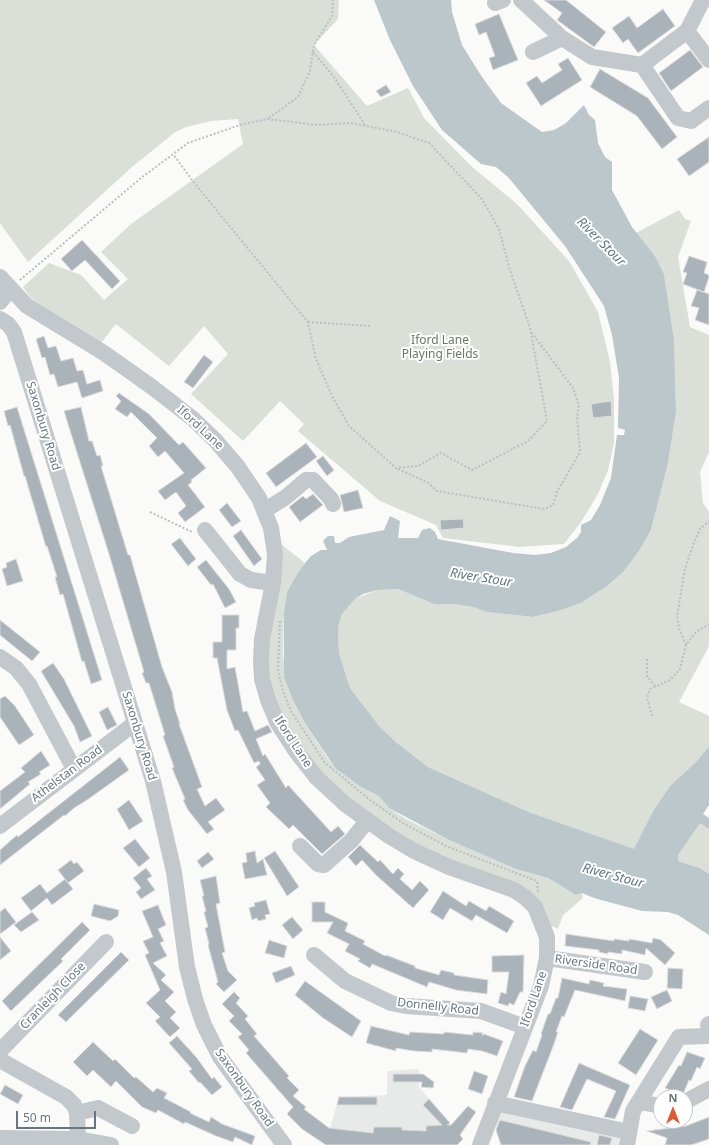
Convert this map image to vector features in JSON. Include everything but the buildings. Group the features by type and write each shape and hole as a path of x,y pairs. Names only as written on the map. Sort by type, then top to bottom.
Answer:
{"street":[{"path":"521,0 562,38 592,57 642,65 687,31 703,0"},
{"path":"687,31 709,60"},
{"path":"533,52 562,38"},
{"path":"642,65 678,118 691,121 709,108"},
{"path":"0,302 5,283"},
{"name":"Iford Lane","path":"5,283 28,306 104,353 152,386 192,418 215,440 238,467 259,498 271,528 275,554 273,583 262,639 261,661 268,700 277,722 295,750 317,778 344,804 367,821 414,851 449,867 514,890 526,898 535,907 547,937 547,958 541,986 480,1145"},
{"name":"Saxonbury Road","path":"0,319 8,324 14,332 152,781 174,872 187,967 195,999 204,1024 220,1057 284,1145"},
{"path":"264,510 286,497 306,480 312,480 331,499 333,504"},
{"path":"205,530 240,574 251,580 273,583"},
{"path":"0,657 16,668 29,684 74,769"},
{"name":"Athelstan Road","path":"0,826 135,723"},
{"path":"300,846 318,864 324,865 350,841 367,821"},
{"name":"Cranleigh Close","path":"0,1051 106,942"},
{"name":"Donnelly Road","path":"314,955 345,981 391,1003 406,1006 481,1011 525,1027"},
{"name":"Riverside Road","path":"547,958 645,972"},
{"path":"495,1103 628,1139 633,1111 679,1037 708,1028"},
{"path":"0,1060 66,1097 74,1105 77,1113 78,1139"},
{"path":"693,1098 709,1089"},
{"path":"640,1102 653,1104"},
{"path":"77,1113 98,1108 132,1126"},
{"path":"0,1138 78,1139 111,1145"}],"path":[{"path":"268,119 298,97 310,71 314,45 332,16 333,0"},
{"path":"312,52 334,77 366,126"},
{"path":"5,283 141,178 188,144 240,125 268,119 317,125 351,123 397,132 429,143 482,199 499,229 510,270 531,332 547,421 528,441 472,470 441,453 418,466 396,468"},
{"path":"174,154 192,180 308,322 316,359 332,396 349,426 396,468 427,482 437,491 544,509 553,505 557,492 580,452 577,417 579,406 573,388 531,332"},
{"path":"308,322 371,326"},
{"path":"150,512 194,533 205,530"},
{"path":"686,645 679,628 677,616 685,569 698,534 709,521"},
{"path":"280,618 278,671 283,691 291,711 325,763 370,800 409,826 446,846 537,881 539,894"},
{"path":"652,716 647,698 650,688 670,680 680,669 686,645 696,632 709,624"},
{"path":"647,658 647,676 655,686"}],"shaded area":[{"path":"419,1069 419,1087 463,1139 457,1145 325,1145 339,1097 387,1095 387,1071"},
{"path":"504,1104 622,1128 618,1145 502,1145 499,1142 496,1124"}],"green space":[{"name":"Iford Lane Playing Fields","path":"0,0 339,0 338,19 314,45 367,106 408,88 424,118 471,166 517,204 569,261 598,312 610,362 614,400 614,443 608,470 598,494 581,522 564,544 520,547 443,538 436,525 380,501 298,431 304,424 280,401 243,441 191,394 228,354 204,326 169,366 116,324 101,343 43,308 31,298 23,287 49,263 81,275 104,300 128,279 101,252 131,224 243,144 238,119 211,121 186,127 174,133 132,167 28,262 0,223"},
{"path":"679,210 685,219 691,221 678,257 690,327 709,335 709,452 700,472 703,503 709,512 709,646 679,702 709,716 709,746 696,762 670,786 653,811 634,850 531,813 428,767 396,742 380,727 350,688 339,653 338,629 342,614 355,599 377,590 398,589 434,604 454,604 473,607 487,612 533,617 558,611 581,603 607,586 623,572 651,530 668,463 676,412 674,339 664,274 655,256 636,233"},
{"path":"272,537 305,563 287,592 284,612 283,657 307,726 325,754 336,769 361,787 379,796 389,808 406,819 449,840 516,869 548,878 576,895 582,893 583,898 563,915 558,929 542,922 535,907 449,867 345,804 268,700"},
{"path":"700,822 709,829 709,874 700,868 678,861 678,855"}],"water":[{"name":"River Stour","path":"374,0 451,0 452,12 462,45 482,77 501,103 542,132 554,130 566,123 584,105 589,115 595,120 598,143 605,157 612,162 612,190 632,227 655,256 664,274 674,339 676,412 668,463 651,530 638,552 623,572 607,586 581,603 558,611 533,617 487,612 473,607 454,604 434,604 398,589 377,590 363,594 355,599 342,614 338,628 339,653 350,688 380,727 396,742 428,767 531,813 634,849 653,811 670,786 696,762 709,746 709,805 703,814 709,818 709,829 700,823 678,855 678,861 700,868 709,874 709,935 678,915 668,912 642,911 594,898 582,893 576,895 548,878 516,869 449,840 389,808 379,796 361,787 336,769 307,726 293,700 284,677 284,612 287,592 297,574 311,556 321,550 327,550 323,541 328,536 334,536 335,543 340,543 349,537 384,530 390,516 400,521 398,538 418,538 422,530 430,528 435,532 438,539 513,553 535,555 551,553 566,547 577,538 581,532 581,525 591,520 600,505 611,478 617,435 624,435 625,430 618,428 619,378 612,335 604,306 565,246 508,177 496,167 481,164 442,130 413,86 390,40"}]}
